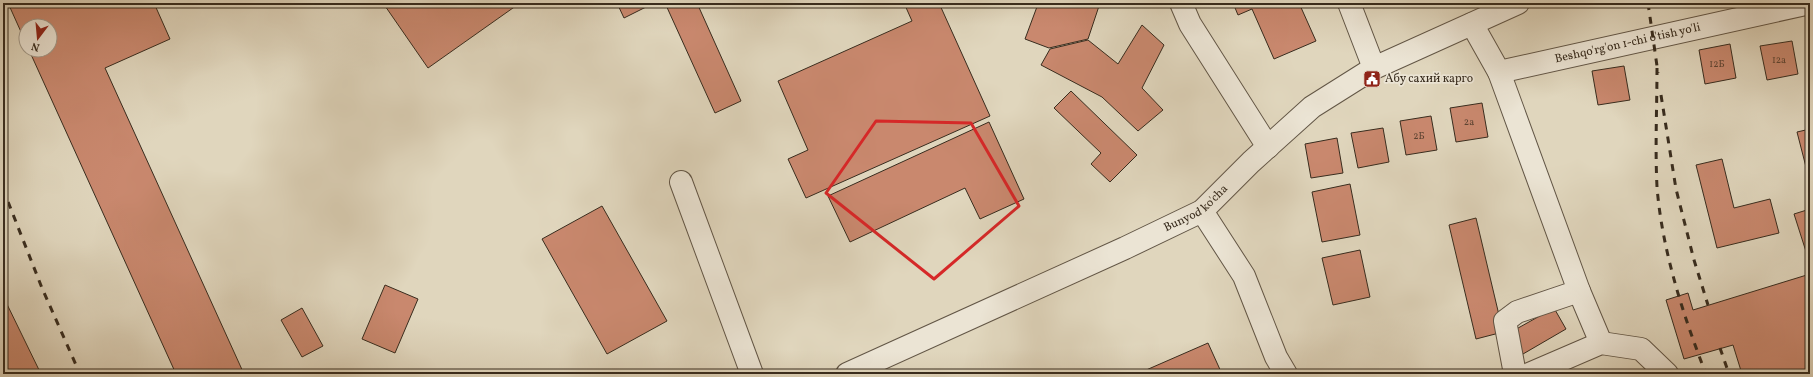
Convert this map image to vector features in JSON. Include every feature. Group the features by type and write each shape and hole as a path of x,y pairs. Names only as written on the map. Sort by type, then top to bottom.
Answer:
{"street":[{"path":"1181,3 1190,24 1268,147"},
{"path":"1349,3 1374,68"},
{"name":"Bunyod ko'cha","path":"847,374 1125,248 1202,211 1312,107 1374,68 1518,3"},
{"name":"Beshqo'rg'on 1-chi o'tish yo'li","path":"1499,72 1809,3"},
{"path":"1472,24 1499,72 1579,292 1601,344"},
{"path":"681,182 752,374"},
{"path":"1202,211 1244,276 1276,357 1286,374"},
{"path":"1515,374 1505,322 1517,312 1579,292"},
{"path":"1529,374 1601,344 1641,349 1667,374"}],"highlighted area":[{"path":"876,121 971,123 1019,206 934,279 826,193"}],"building":[{"path":"8,3 154,3 170,39 105,68 244,374 176,374 33,58 58,58 58,18 18,18 18,25"},
{"path":"383,3 520,3 428,68"},
{"path":"617,3 654,3 624,18"},
{"path":"665,3 697,3 741,101 715,113"},
{"path":"904,3 939,3 990,116 806,198 788,159 808,150 778,81 912,21"},
{"path":"1036,3 1100,3 1088,39 1049,48 1025,39 1038,4"},
{"path":"1233,3 1299,3 1316,41 1274,59 1252,9 1238,15"},
{"path":"1142,25 1164,45 1142,88 1163,110 1138,131 1102,97 1041,65 1050,49 1088,40 1118,64"},
{"path":"1792,41 1798,74 1767,80 1760,46"},
{"path":"1730,44 1736,78 1705,84 1699,50"},
{"path":"1624,66 1630,100 1598,105 1592,71"},
{"path":"1071,91 1137,155 1110,182 1091,164 1101,153 1054,108"},
{"path":"1482,103 1488,137 1456,142 1450,108"},
{"path":"1431,116 1437,150 1406,155 1400,121"},
{"path":"989,122 1024,199 980,219 965,188 850,242 828,196"},
{"path":"1383,128 1389,162 1358,168 1351,133"},
{"path":"1810,129 1810,166 1806,167 1797,132"},
{"path":"1337,138 1343,173 1311,178 1305,144"},
{"path":"1722,159 1734,208 1770,199 1779,233 1717,248 1696,165"},
{"path":"1350,184 1360,235 1322,242 1312,192"},
{"path":"602,206 667,321 607,354 542,239"},
{"path":"1810,209 1810,264 1794,214"},
{"path":"1476,218 1503,332 1476,339 1449,225"},
{"path":"1360,250 1370,297 1333,305 1322,258"},
{"path":"1810,274 1810,374 1742,374 1733,345 1684,359 1666,300 1688,293 1693,310"},
{"path":"385,285 418,299 395,353 362,339"},
{"path":"3,296 41,374 3,374"},
{"path":"302,308 323,346 302,357 281,320"},
{"path":"1554,308 1566,329 1523,354 1511,332"},
{"path":"1208,343 1222,374 1137,374"}],"railway":[{"path":"1648,3 1658,73"},
{"path":"1657,68 1656,172 1660,211 1675,282 1689,329 1706,374"},
{"path":"1661,95 1676,189 1694,260 1708,305"},
{"path":"3,189 42,288 80,374"},
{"path":"1720,348 1729,374"}],"place":[{"name":"Абу сахий карго","path":"1372,79"}]}
